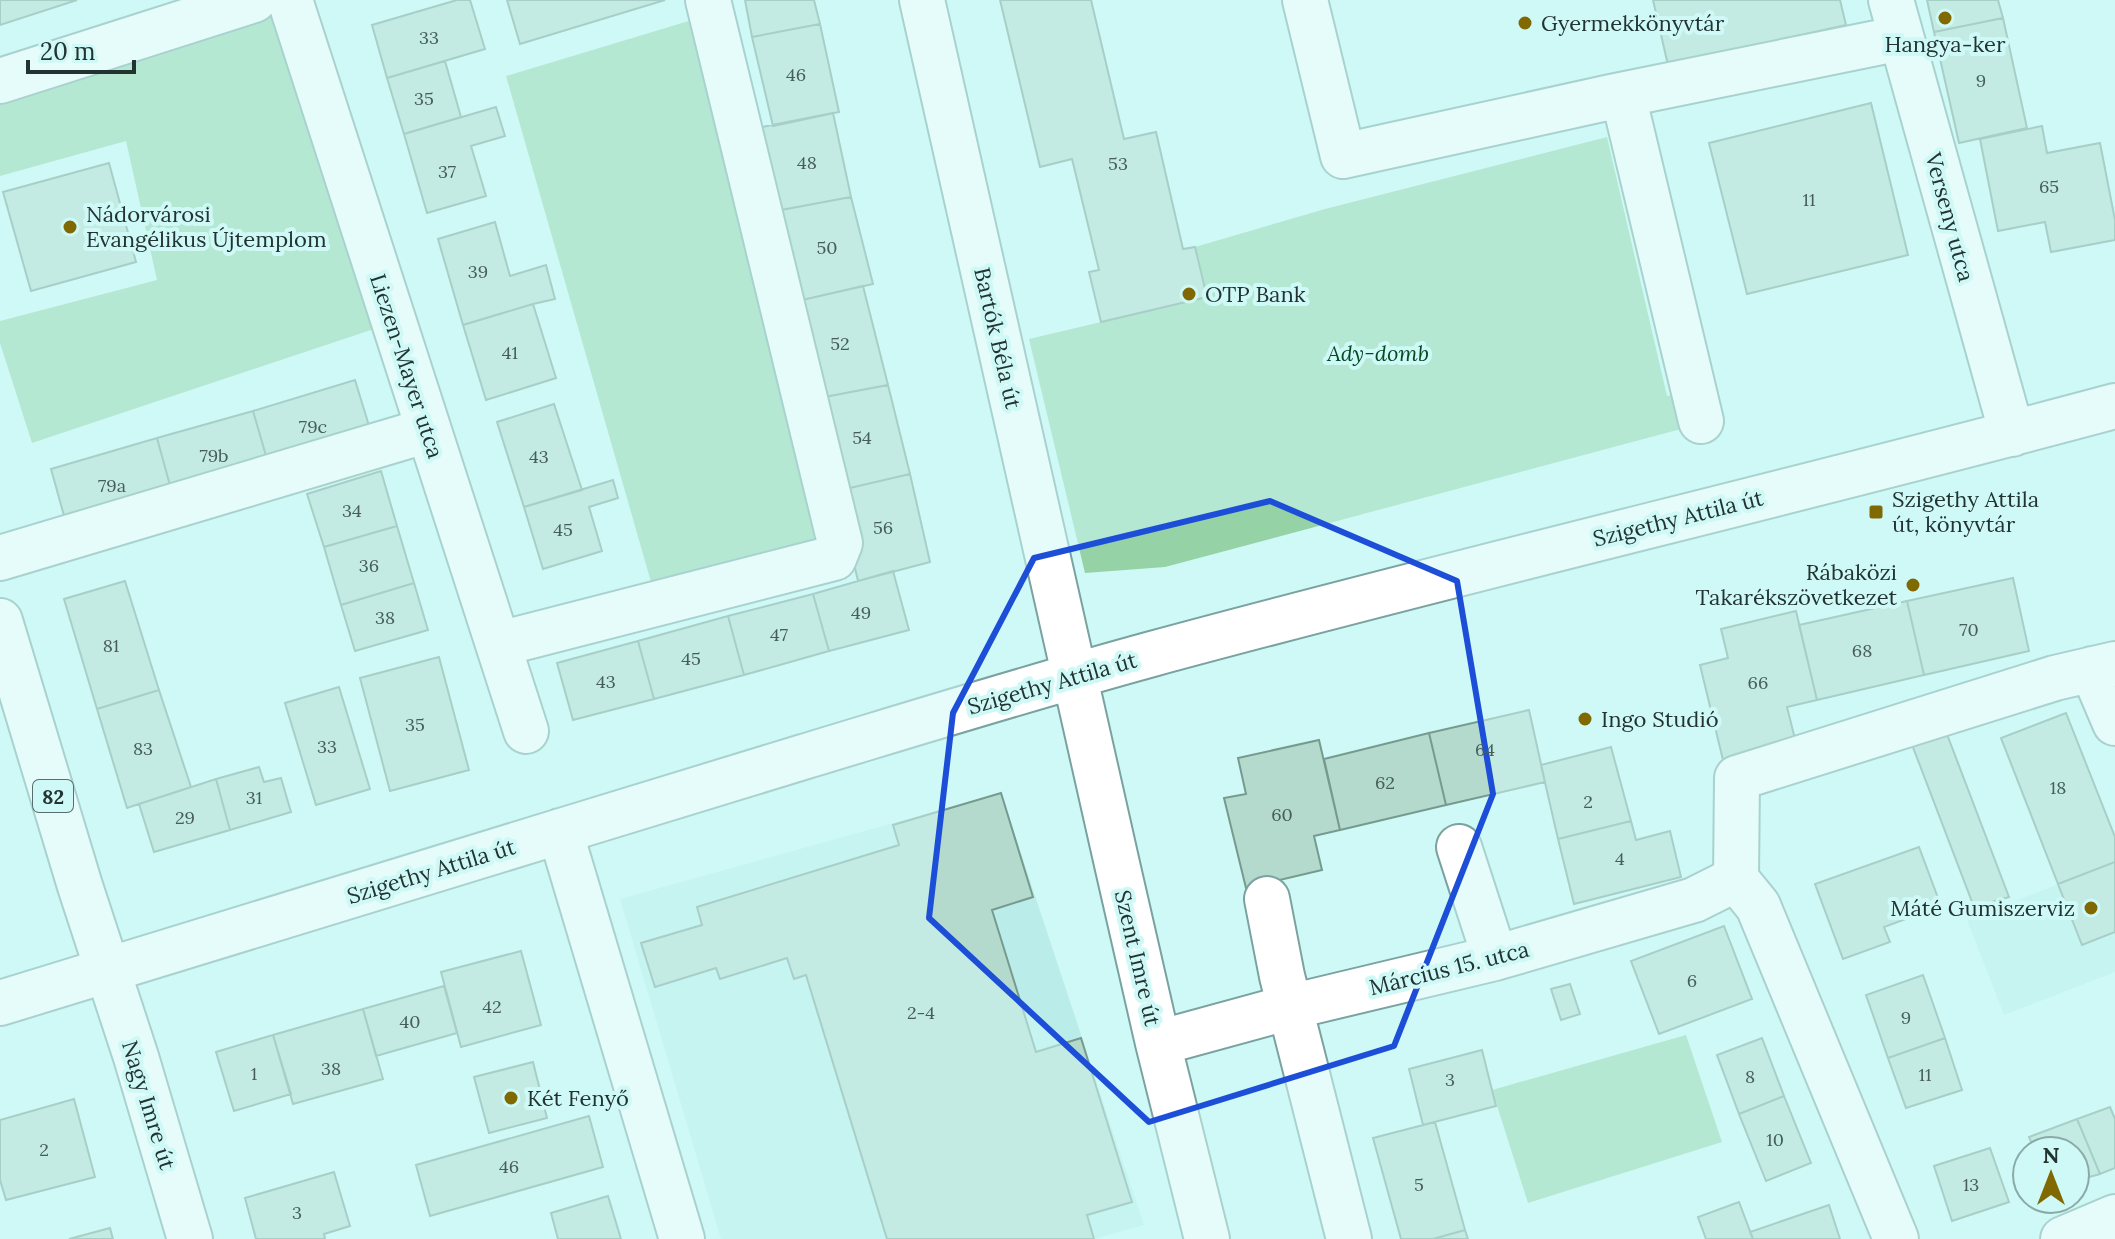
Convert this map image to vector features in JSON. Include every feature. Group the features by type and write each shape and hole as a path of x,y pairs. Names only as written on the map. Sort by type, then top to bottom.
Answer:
{"street":[{"path":"0,81 254,0"},
{"name":"Liezen-Mayer utca","path":"290,0 526,731"},
{"path":"499,644 834,558 840,543 708,0"},
{"name":"Bartók Béla út","path":"922,0 1073,677"},
{"path":"1305,0 1343,156 1623,95 1896,19"},
{"name":"Verseny utca","path":"1896,19 2012,434"},
{"path":"1623,95 1701,421"},
{"name":"Szigethy Attila út","path":"0,1003 1151,654 2115,406"},
{"path":"0,558 428,430"},
{"name":"82","path":"0,621 108,971"},
{"path":"1896,1239 1758,906 1736,879 1737,778 2055,678 2104,666 2115,723"},
{"name":"Szent Imre út","path":"1073,677 1207,1239"},
{"path":"560,831 682,1239"},
{"path":"1459,847 1495,958"},
{"name":"Március 15. utca","path":"1158,1043 1290,1007 1495,958 1694,900 1736,879"},
{"path":"1267,899 1290,1007 1349,1239"},
{"name":"Nagy Imre út","path":"108,971 190,1239"},
{"path":"2063,1239 2115,1217"}],"highlighted area":[{"path":"1270,501 1457,581 1493,794 1394,1046 1149,1122 929,918 953,713 1034,558"}],"shaded area":[{"path":"1001,793 1144,1225 1094,1239 721,1239 620,899"},
{"path":"2115,862 2115,972 2004,1015 1967,920"}],"green space":[{"path":"283,5 374,329 32,443 0,343 0,321 157,280 126,141 0,176 0,87"},
{"path":"692,20 824,540 651,582 506,76"},
{"name":"Ady-domb","path":"1607,137 1667,396 1694,390 1696,425 1165,567 1085,573 1029,339 1207,297 1195,247 1325,209"},
{"path":"1686,1035 1722,1142 1528,1203 1492,1090"}],"building":[{"path":"0,0 77,0 0,25"},
{"path":"457,0 470,0 485,49 387,78 372,25"},
{"path":"507,0 665,0 520,44"},
{"path":"745,0 814,0 820,24 752,37"},
{"path":"1000,0 1091,0 1124,139 1156,132 1183,249 1195,247 1207,297 1101,322 1089,272 1099,270 1072,159 1040,167"},
{"path":"1653,0 1840,0 1846,25 1668,65"},
{"path":"1927,0 1998,0 2003,18 1934,32"},
{"path":"2003,18 2027,128 1959,143 1934,32"},
{"path":"820,24 839,112 773,126 752,37"},
{"path":"445,61 461,117 404,134 387,78"},
{"path":"1871,103 1908,255 1747,294 1709,143"},
{"path":"496,107 505,136 471,146 486,196 427,213 404,134"},
{"path":"833,113 851,197 781,210 762,127"},
{"path":"2042,126 2047,153 2100,143 2115,220 2115,240 2051,252 2045,222 1998,231 1980,139"},
{"name":"Nádorvárosi Evangélikus Újtemplom","path":"109,163 136,262 31,291 3,192"},
{"path":"851,197 873,284 802,300 781,210"},
{"path":"495,222 510,276 546,265 555,299 463,325 438,239"},
{"path":"863,286 888,385 814,399 802,300"},
{"path":"533,304 556,378 486,400 463,325"},
{"path":"355,380 374,442 271,473 253,411"},
{"path":"888,385 910,474 837,491 814,399"},
{"path":"554,404 582,490 524,507 497,422"},
{"path":"253,411 271,473 174,500 157,438"},
{"path":"157,438 174,500 68,530 51,469"},
{"path":"381,471 397,526 324,547 307,494"},
{"path":"910,474 930,562 858,581 837,491"},
{"path":"613,480 618,498 589,507 602,551 543,569 524,507"},
{"path":"397,526 414,583 341,605 324,547"},
{"path":"893,571 909,630 829,651 813,594"},
{"path":"2013,578 2029,651 1924,675 1907,601"},
{"path":"125,581 159,690 97,709 64,599"},
{"path":"414,583 428,630 355,651 341,605"},
{"path":"813,594 829,651 744,675 728,616"},
{"path":"1907,601 1924,675 1817,700 1799,625"},
{"path":"1796,611 1817,700 1787,707 1796,743 1723,760 1700,665 1728,658 1721,629"},
{"path":"728,616 744,675 654,699 638,641"},
{"path":"638,641 654,699 573,720 557,663"},
{"path":"439,657 469,770 390,791 360,678"},
{"path":"339,687 370,789 316,805 285,703"},
{"path":"159,690 191,787 127,808 97,709"},
{"path":"1529,710 1545,782 1446,805 1429,733"},
{"path":"2066,713 2115,837 2115,862 2058,884 2001,738"},
{"path":"1945,729 2009,897 1974,907 1911,742"},
{"path":"1429,733 1446,805 1340,830 1324,759"},
{"path":"1319,740 1340,830 1314,836 1322,870 1246,888 1224,798 1246,794 1238,758"},
{"path":"1611,747 1631,821 1558,839 1541,765"},
{"path":"259,767 264,782 281,778 291,812 230,830 216,779"},
{"path":"216,779 230,830 154,852 139,804"},
{"path":"1001,793 1033,897 992,910 1036,1052 1081,1038 1132,1202 1087,1215 1094,1239 887,1239 806,975 794,979 787,958 720,979 716,968 655,987 641,943 702,925 697,907 899,845 893,825"},
{"path":"1631,821 1636,840 1670,831 1681,877 1574,904 1558,839"},
{"path":"1919,847 1941,906 1884,927 1890,942 1843,959 1815,884"},
{"name":"Máté Gumiszerviz","path":"2115,862 2115,932 2082,945 2058,884"},
{"path":"1724,926 1752,999 1659,1034 1631,961"},
{"path":"521,951 541,1025 461,1047 441,972"},
{"path":"1923,975 1945,1038 1888,1058 1866,995"},
{"path":"1570,984 1580,1014 1561,1020 1551,989"},
{"path":"444,986 457,1033 376,1056 363,1009"},
{"path":"363,1009 383,1079 293,1104 273,1035"},
{"path":"273,1035 291,1094 234,1111 216,1052"},
{"path":"1762,1038 1784,1096 1739,1114 1717,1055"},
{"path":"1945,1038 1962,1090 1906,1108 1888,1058"},
{"path":"1482,1050 1496,1106 1423,1125 1409,1069"},
{"name":"Két Fenyő","path":"533,1062 547,1118 489,1133 474,1077"},
{"path":"1784,1096 1811,1163 1766,1181 1739,1114"},
{"path":"74,1099 95,1177 6,1200 0,1180 0,1120"},
{"path":"2110,1107 2115,1119 2115,1168 2100,1174 2091,1152 2091,1135 2084,1135 2077,1119"},
{"path":"589,1116 603,1167 430,1216 416,1165"},
{"path":"2077,1119 2084,1135 2034,1135"},
{"path":"1435,1122 1465,1230 1433,1239 1401,1239 1373,1138"},
{"path":"1990,1148 2009,1202 1952,1221 1934,1166"},
{"path":"2091,1152 2100,1174 2091,1177"},
{"path":"334,1172 350,1226 324,1234 325,1239 256,1239 245,1198"},
{"path":"608,1196 621,1239 558,1239 551,1213"},
{"path":"1739,1202 1753,1239 1706,1239 1698,1217"},
{"path":"1829,1205 1840,1239 1753,1239 1750,1232"},
{"path":"110,1228 113,1239 69,1239"},
{"path":"1465,1230 1468,1239 1433,1239"}],"place":[{"name":"Hangya-ker","path":"1945,18"},
{"name":"Gyermekkönyvtár","path":"1525,23"},
{"name":"Nádorvárosi Evangélikus Újtemplom","path":"70,227"},
{"name":"OTP Bank","path":"1189,294"},
{"name":"Szigethy Attila út, könyvtár","path":"1876,512"},
{"name":"Rábaközi Takarékszövetkezet","path":"1913,585"},
{"name":"Ingo Studió","path":"1585,719"},
{"name":"Máté Gumiszerviz","path":"2091,908"},
{"name":"Két Fenyő","path":"511,1098"}]}
